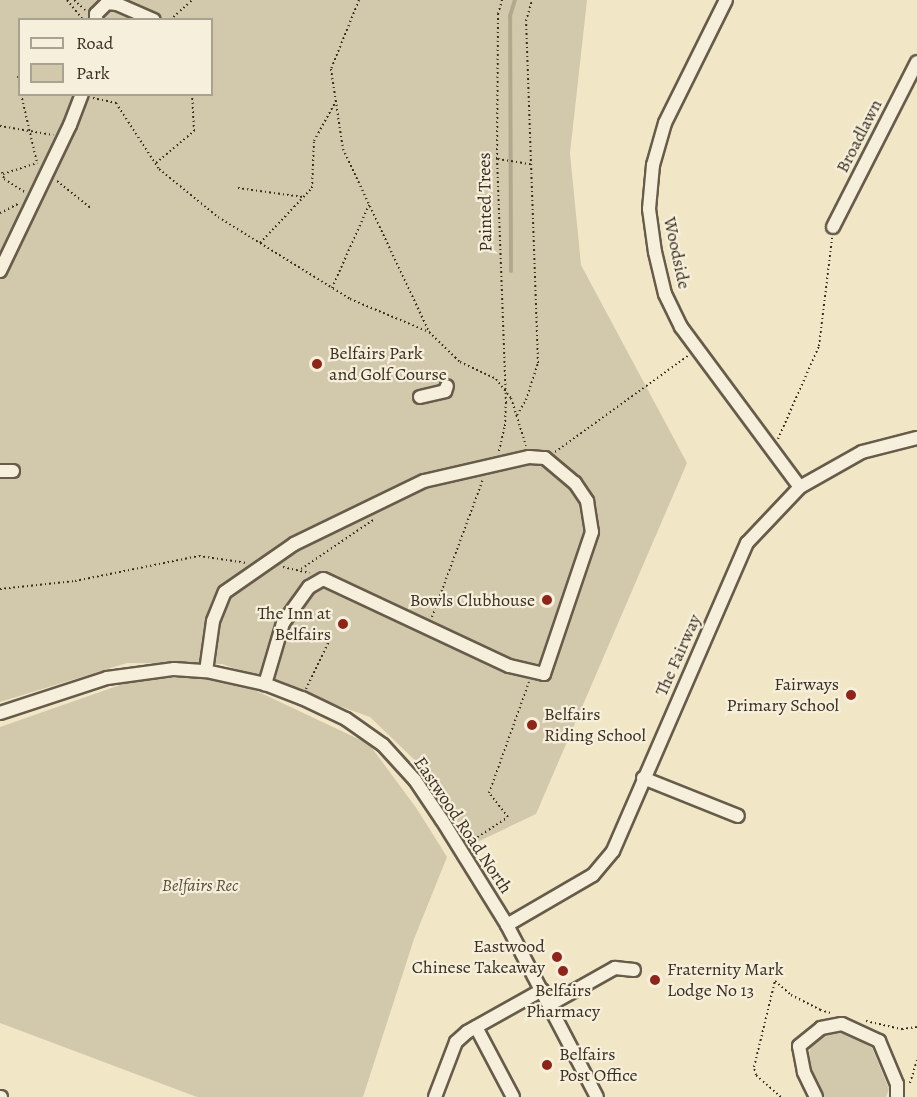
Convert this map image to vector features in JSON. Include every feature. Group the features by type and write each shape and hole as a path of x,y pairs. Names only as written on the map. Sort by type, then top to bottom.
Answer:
{"street":[{"name":"Woodside","path":"726,0 665,123 653,165 649,209 665,294 681,327 801,487"},
{"path":"96,16 108,1 149,18"},
{"name":"Broadlawn","path":"833,227 917,62"},
{"path":"0,271 38,193 81,96"},
{"path":"420,397 445,391 447,386"},
{"name":"The Fairway","path":"507,925 593,875 613,851 747,543 801,487 862,452 917,438"},
{"path":"206,671 213,621 225,592 262,564 294,544 424,481 529,457 545,458 574,483 587,501 592,532 544,674 509,666 323,579 309,587 283,623 265,684"},
{"name":"Eastwood Road North","path":"0,713 107,678 174,669 206,671 265,684 302,698 346,720 384,745 416,780 507,925 597,1097"},
{"path":"643,778 738,816"},
{"path":"549,1005 615,968 634,970"},
{"path":"435,1097 456,1042 476,1027 542,990"},
{"path":"816,1097 804,1072 799,1046 820,1028 842,1024 879,1041 897,1084 897,1097"},
{"path":"476,1027 513,1097"}],"path":[{"path":"68,0 82,18"},
{"path":"74,0 96,16"},
{"path":"172,18 192,0"},
{"path":"359,0 331,69 343,149 429,332 460,362 496,379 504,386 529,457"},
{"name":"Painted Trees","path":"500,464 499,445 505,426 506,403 497,159 498,14 502,0"},
{"path":"516,415 526,400 538,363 526,21 532,0"},
{"path":"85,96 116,104 156,163 218,217 350,299 429,332"},
{"path":"156,163 194,131 192,96"},
{"path":"260,243 312,188 314,141 336,101"},
{"path":"0,126 55,135"},
{"path":"497,159 531,164"},
{"path":"37,163 2,173 4,179 29,194 38,193"},
{"path":"238,188 303,197"},
{"path":"0,213 25,200"},
{"path":"332,288 369,204"},
{"path":"773,450 819,346 833,227"},
{"path":"545,458 571,444 698,348"},
{"path":"428,628 487,467"},
{"path":"301,569 375,519"},
{"path":"0,589 75,582 199,556 301,569 323,579"},
{"path":"302,698 331,637"},
{"path":"460,849 508,817 489,793 533,671"},
{"path":"908,1088 917,1060"}],"green space":[{"name":"Belfairs Park and Golf Course","path":"0,0 587,0 570,153 581,265 687,463 536,814 471,845 425,770 370,717 222,664 127,663 0,702"},
{"name":"Belfairs Rec","path":"140,678 229,678 369,744 417,809 447,857 414,939 363,1097 197,1097 0,1023 0,727"},
{"path":"844,1032 872,1048 889,1089 886,1097 821,1097 808,1069 810,1047 823,1033"}],"waterway":[{"path":"511,271 510,16 515,0"}],"place":[{"name":"Belfairs Park and Golf Course","path":"317,364"},
{"name":"Bowls Clubhouse","path":"547,600"},
{"name":"The Inn at Belfairs","path":"343,624"},
{"name":"Fairways Primary School","path":"851,695"},
{"name":"Belfairs Riding School","path":"532,725"},
{"name":"Eastwood Chinese Takeaway","path":"557,957"},
{"name":"Belfairs Pharmacy","path":"563,971"},
{"name":"Fraternity Mark Lodge No 13","path":"655,980"},
{"name":"Belfairs Post Office","path":"547,1065"}]}
